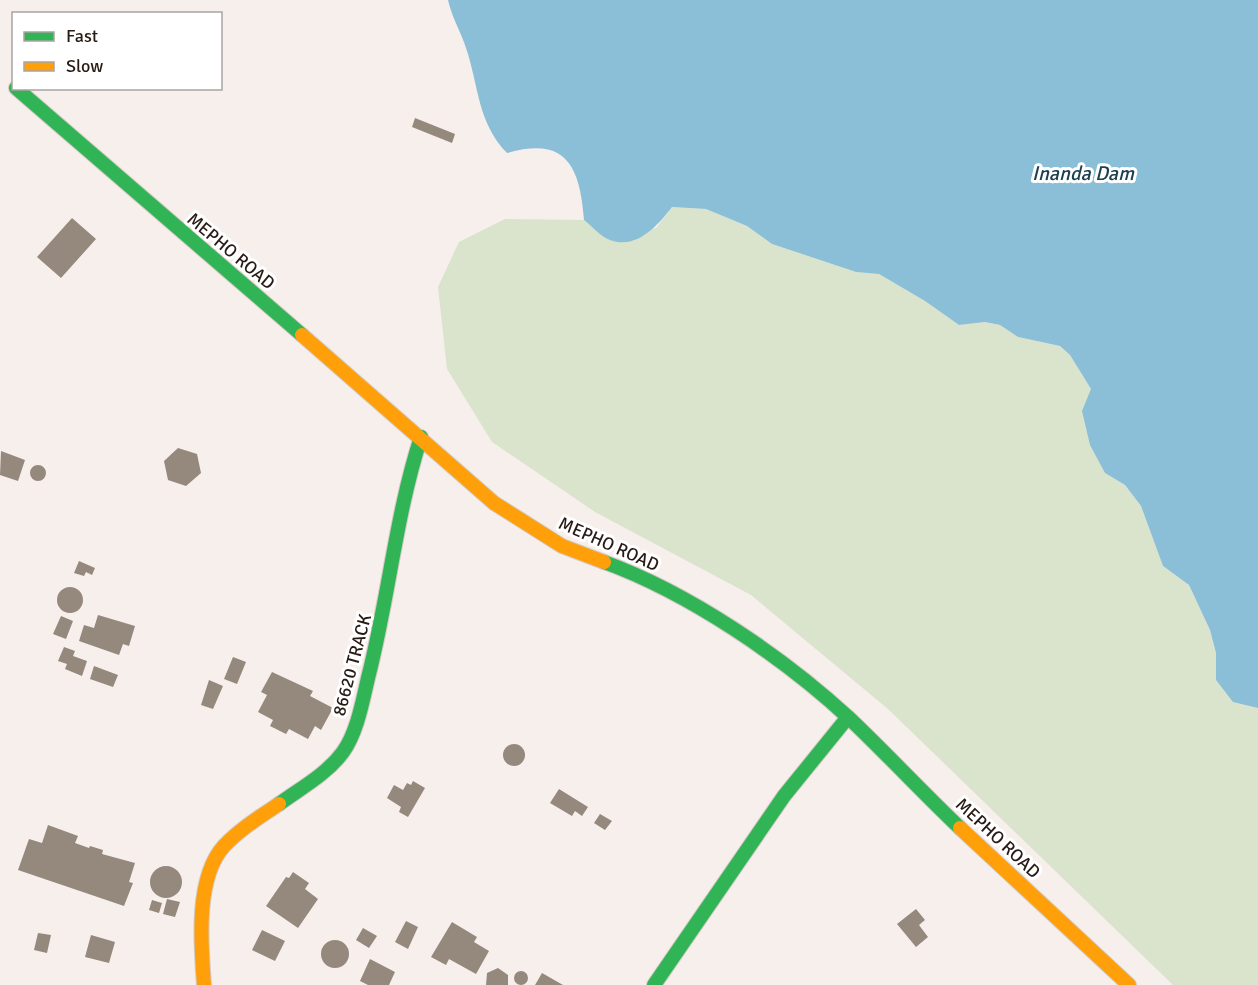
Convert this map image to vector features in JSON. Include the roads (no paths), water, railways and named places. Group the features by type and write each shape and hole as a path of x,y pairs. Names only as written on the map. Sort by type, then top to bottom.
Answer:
{"street":[{"name":"MEPHO ROAD","path":"18,90 63,126 148,204 422,437 494,503 562,546 627,570 745,634 848,717 950,818 1129,985"},
{"name":"86620 TRACK","path":"204,985 200,921 209,876 223,847 250,824 322,774 344,751 360,711 385,611 407,481 422,437"},
{"path":"654,985 784,796 848,717"}],"water":[{"name":"Inanda Dam","path":"448,0 1258,0 1258,708 1233,702 1216,680 1216,653 1210,630 1189,585 1163,566 1141,506 1125,485 1105,473 1090,445 1082,411 1091,389 1070,355 1060,346 1018,337 1000,325 985,322 959,325 925,301 879,274 856,272 772,244 747,226 706,209 672,207 653,228 638,239 620,242 607,239 584,220 579,184 566,160 556,152 543,149 507,153 497,141 484,116 466,48"}]}
